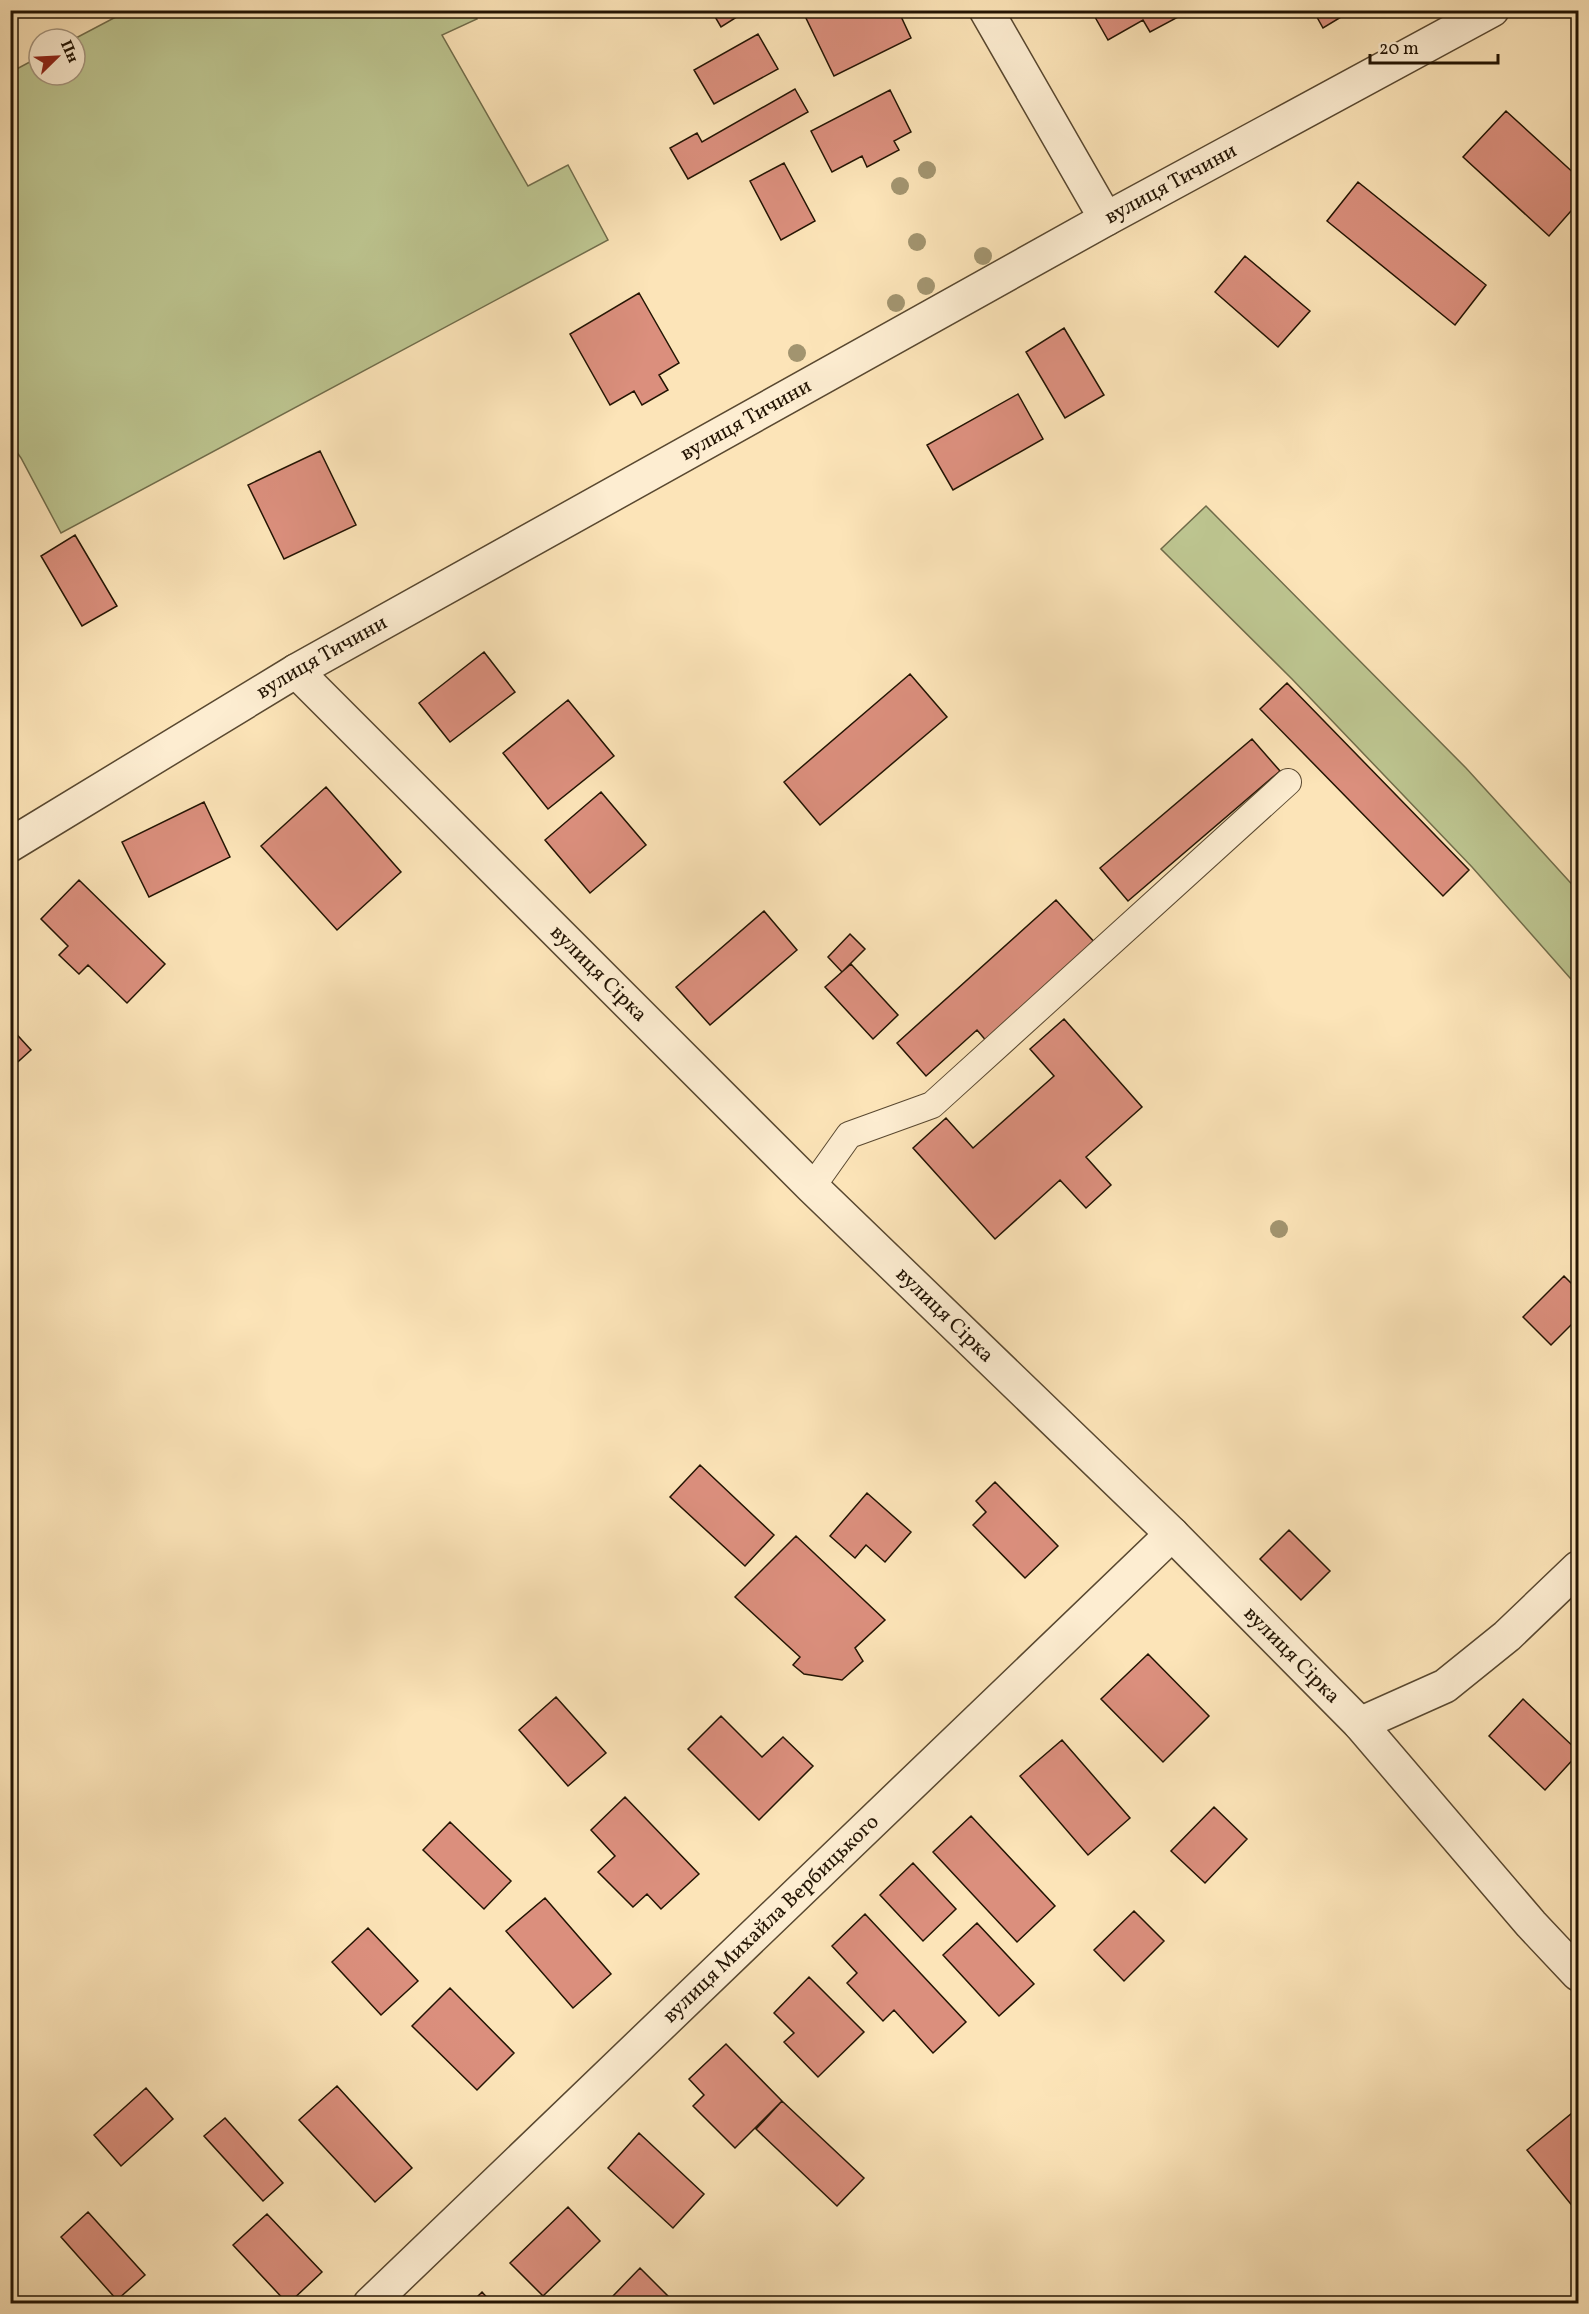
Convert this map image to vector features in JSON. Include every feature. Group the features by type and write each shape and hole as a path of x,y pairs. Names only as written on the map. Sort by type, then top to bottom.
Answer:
{"street":[{"path":"986,10 1106,219"},
{"name":"вулиця Тичини","path":"10,845 296,670 1106,219 1492,10"},
{"name":"вулиця Сірка","path":"296,670 812,1187 1172,1534 1360,1724 1531,1924 1578,1974"},
{"name":"вулиця Михайла Вербицького","path":"370,2304 1172,1534"},
{"path":"1360,1724 1445,1686 1507,1636 1578,1568"}],"lane":[{"path":"812,1187 849,1135 932,1105 1288,782"}],"green space":[{"path":"129,10 472,11 477,19 442,35 528,186 568,165 608,240 61,533 21,458 11,444 11,72 27,63 27,87 87,87 87,32"},
{"path":"1206,506 1466,768 1578,891 1578,987 1472,867 1292,679 1161,549"}],"building":[{"path":"711,10 748,10 721,27"},
{"path":"811,10 898,10 911,38 834,76 804,14"},
{"path":"1091,10 1177,10 1180,16 1150,32 1143,20 1108,40"},
{"path":"1313,10 1351,10 1351,11 1323,28"},
{"path":"758,34 778,69 714,104 694,70"},
{"path":"795,89 808,112 688,179 670,148 697,133 702,142"},
{"path":"890,90 911,132 894,141 899,150 867,167 862,156 832,172 811,131"},
{"path":"1506,111 1578,177 1578,203 1549,236 1463,157"},
{"path":"784,163 815,221 781,240 750,181"},
{"path":"1358,182 1486,285 1455,325 1327,221"},
{"path":"1245,256 1310,311 1278,347 1215,292"},
{"path":"639,293 679,363 659,375 668,390 642,405 634,391 610,405 570,334"},
{"path":"1064,328 1104,395 1065,418 1026,352"},
{"path":"1018,394 1043,439 953,490 927,445"},
{"path":"320,451 356,525 284,559 248,485"},
{"path":"75,535 117,606 82,626 41,556"},
{"path":"484,652 515,692 450,742 419,703"},
{"path":"910,674 947,717 820,825 784,782"},
{"path":"1287,683 1469,870 1443,896 1260,709"},
{"path":"568,700 614,756 548,809 503,753"},
{"path":"1252,739 1280,771 1128,901 1100,868"},
{"path":"326,787 401,872 337,930 261,846"},
{"path":"601,792 646,845 590,893 545,840"},
{"path":"204,802 230,857 149,897 122,842"},
{"path":"79,880 165,964 127,1003 88,965 79,974 59,955 68,946 41,919"},
{"path":"1056,900 1097,945 988,1043 977,1030 926,1076 897,1043"},
{"path":"764,911 797,950 710,1025 676,987"},
{"path":"850,934 865,949 842,972 828,957"},
{"path":"851,964 898,1015 873,1039 825,987"},
{"path":"1064,1019 1142,1107 1086,1157 1111,1185 1086,1208 1060,1180 995,1239 913,1148 946,1118 973,1148 1054,1076 1030,1049"},
{"path":"10,1027 31,1050 10,1069"},
{"path":"1564,1276 1578,1290 1578,1318 1551,1345 1523,1317"},
{"path":"700,1465 774,1535 745,1566 670,1497"},
{"path":"995,1482 1058,1546 1025,1578 973,1525 986,1512 976,1501"},
{"path":"867,1493 911,1532 885,1562 866,1545 855,1558 830,1536"},
{"path":"1289,1530 1330,1571 1301,1600 1260,1559"},
{"path":"796,1536 885,1620 855,1648 863,1661 842,1680 804,1674 793,1665 800,1657 735,1597"},
{"path":"1148,1654 1209,1716 1163,1762 1101,1699"},
{"path":"556,1697 606,1753 568,1786 519,1730"},
{"path":"1523,1699 1578,1751 1578,1754 1545,1790 1489,1736"},
{"path":"721,1716 762,1757 783,1737 813,1766 759,1820 688,1749"},
{"path":"1062,1740 1130,1818 1088,1855 1020,1776"},
{"path":"625,1797 699,1874 661,1909 647,1894 633,1907 598,1872 615,1856 591,1830"},
{"path":"1214,1807 1247,1839 1205,1883 1171,1851"},
{"path":"971,1816 1055,1906 1017,1942 933,1852"},
{"path":"450,1822 511,1881 484,1909 423,1850"},
{"path":"913,1863 956,1909 923,1941 880,1895"},
{"path":"545,1898 611,1974 573,2008 506,1931"},
{"path":"1134,1911 1164,1941 1124,1981 1094,1950"},
{"path":"865,1914 966,2022 933,2053 894,2010 883,2021 847,1983 857,1973 832,1946"},
{"path":"977,1923 1034,1984 999,2016 943,1955"},
{"path":"368,1928 418,1981 381,2015 332,1962"},
{"path":"809,1977 864,2032 818,2077 784,2042 794,2033 774,2013"},
{"path":"450,1988 514,2053 477,2090 412,2026"},
{"path":"726,2044 782,2101 735,2148 693,2106 704,2095 689,2079"},
{"path":"337,2086 412,2168 375,2202 299,2120"},
{"path":"146,2088 173,2119 121,2166 94,2135"},
{"path":"782,2101 864,2178 837,2206 756,2129"},
{"path":"1577,2109 1578,2111 1578,2213 1527,2150"},
{"path":"225,2118 283,2183 263,2201 204,2136"},
{"path":"639,2133 704,2194 673,2228 608,2168"},
{"path":"568,2207 600,2241 543,2296 510,2263"},
{"path":"88,2212 145,2275 117,2300 61,2237"},
{"path":"267,2214 322,2272 288,2304 233,2245"},
{"path":"640,2268 676,2304 621,2304 613,2296"},
{"path":"482,2292 493,2304 470,2304"}]}
